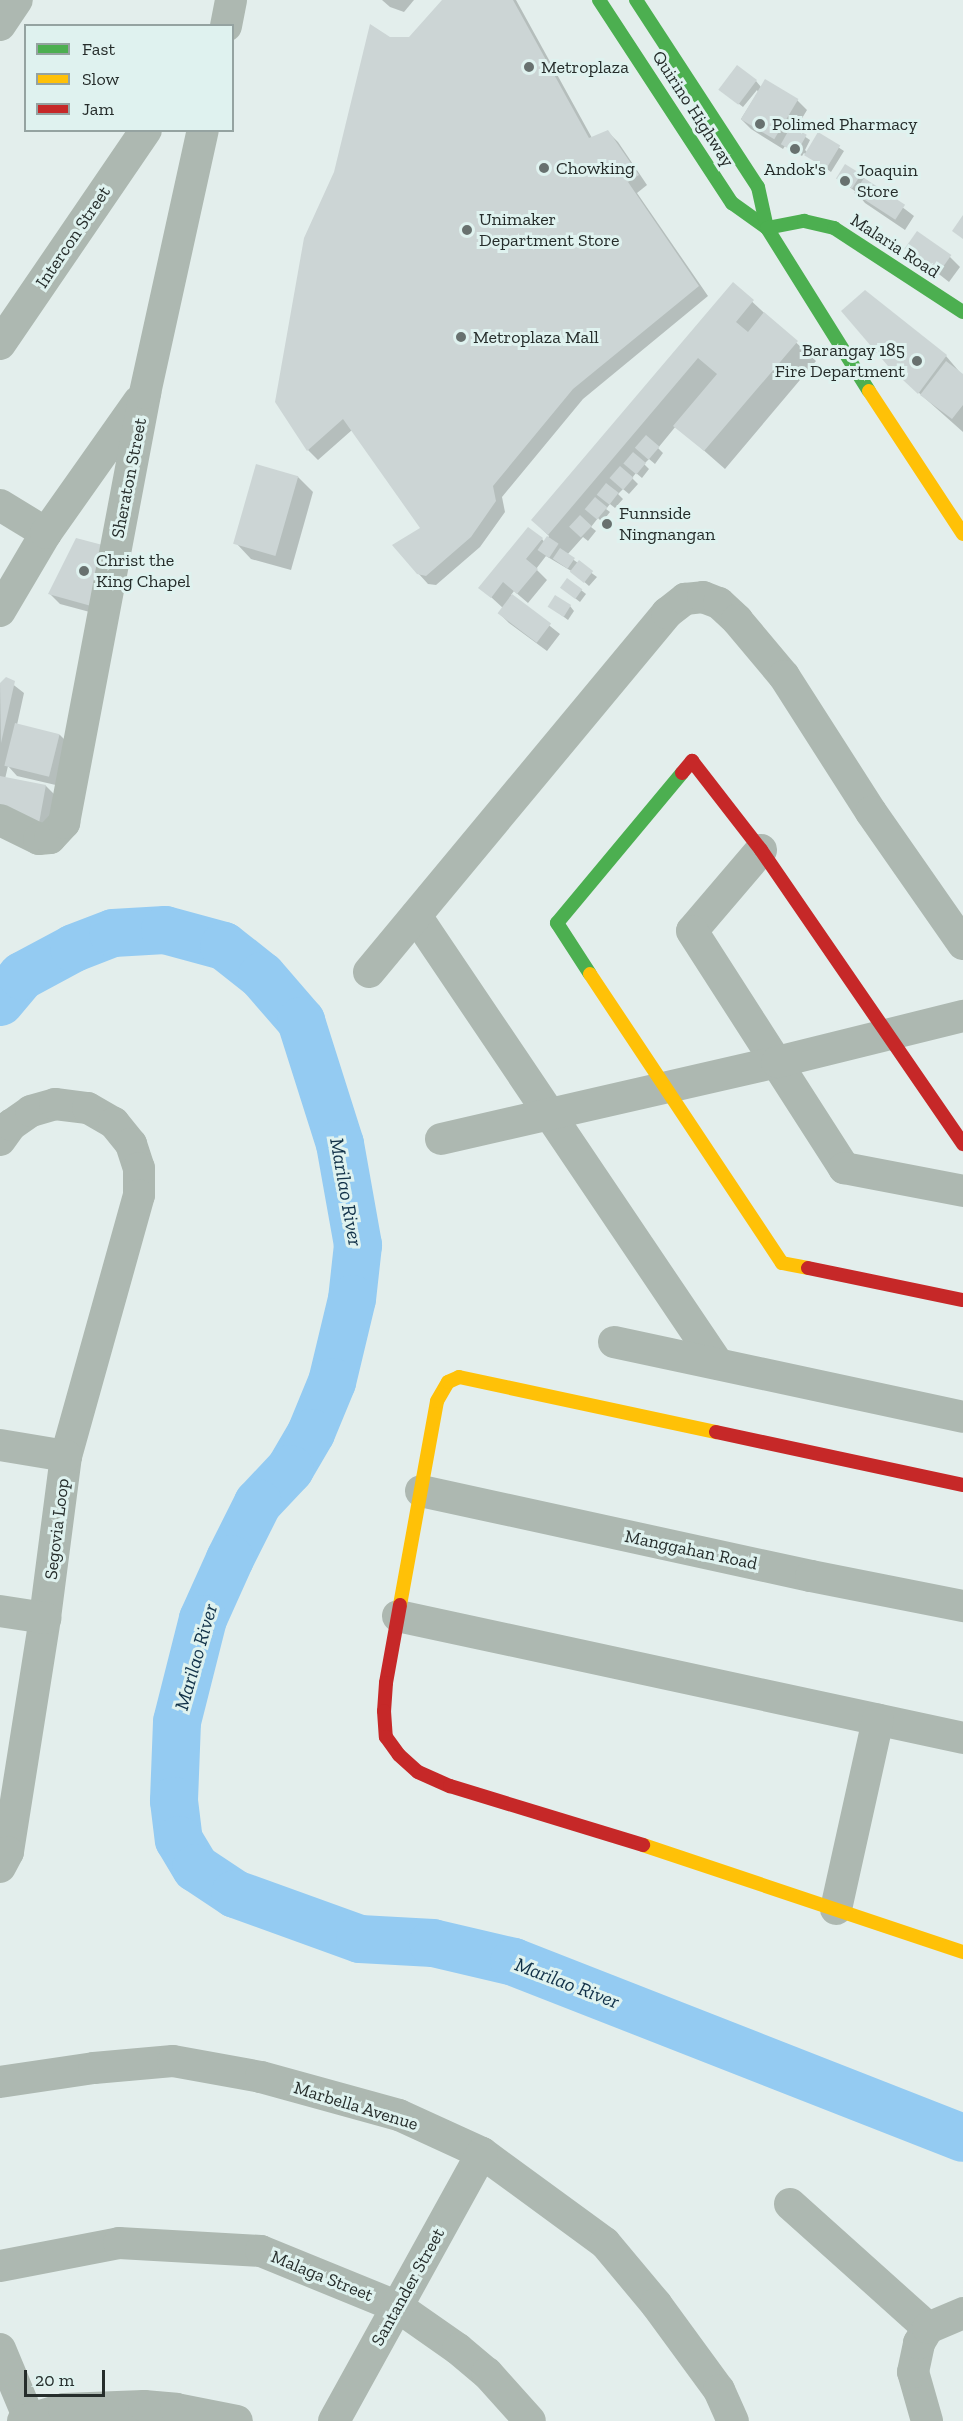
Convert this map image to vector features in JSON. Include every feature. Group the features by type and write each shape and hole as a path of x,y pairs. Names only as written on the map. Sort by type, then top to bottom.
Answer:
{"street":[{"path":"0,26 17,0"},
{"name":"Quirino Highway","path":"599,0 732,202 767,228"},
{"name":"Quirino Highway","path":"636,0 758,187 767,228 833,336 963,534"},
{"name":"Intercon Street","path":"0,344 145,132"},
{"name":"Sheraton Street","path":"0,820 39,839 50,838 64,823 145,393 202,132"},
{"name":"Malaria Road","path":"767,228 804,221 834,228 963,312"},
{"path":"0,611 46,533 145,393"},
{"path":"0,505 46,533"},
{"path":"369,972 667,613 685,599 703,597 719,603 737,620 784,676 871,812 963,944"},
{"path":"963,1144 761,850 692,761 557,923 782,1263 963,1300"},
{"path":"761,850 692,931 844,1168 963,1191"},
{"path":"416,916 718,1364"},
{"path":"441,1139 777,1062 963,1016"},
{"name":"Segovia Loop","path":"0,1140 11,1125 31,1112 55,1104 88,1108 114,1123 131,1144 139,1168 139,1195 66,1456 45,1618 8,1852 0,1867"},
{"path":"614,1342 963,1417"},
{"path":"963,1485 459,1377 448,1382 437,1401 386,1683 386,1737 399,1755 418,1772 450,1786 681,1857 963,1952"},
{"path":"0,1445 66,1456"},
{"name":"Manggahan Road","path":"421,1491 800,1574 963,1606"},
{"path":"0,1611 45,1618"},
{"path":"398,1616 963,1738"},
{"path":"836,1909 878,1720"},
{"name":"Marbella Avenue","path":"0,2082 94,2068 172,2061 261,2077 399,2115 482,2153 605,2242 656,2304 719,2390 733,2421"},
{"name":"Santander Street","path":"334,2421 482,2153"},
{"path":"790,2204 928,2328"},
{"name":"Malaga Street","path":"0,2266 119,2243 261,2251 398,2307 458,2349 487,2373 530,2421"},
{"path":"927,2421 914,2372 919,2343 928,2328 963,2313"},
{"path":"0,2349 27,2420 64,2409 144,2406 176,2409 237,2421"}],"building":[{"name":"Metroplaza Mall","path":"442,0 513,0 589,138 608,130 639,175 628,182 699,286 573,389 493,486 496,501 471,537 426,576 417,574 392,545 420,528 343,419 307,451 275,402 304,238 334,172 370,24 390,37 409,37"},
{"path":"737,65 757,80 738,105 718,90"},
{"path":"765,79 798,99 774,139 741,119"},
{"path":"791,126 807,135 797,153 781,144"},
{"path":"818,132 840,145 826,169 804,155"},
{"path":"845,164 861,174 852,188 836,178"},
{"path":"864,178 905,205 895,220 854,193"},
{"path":"963,215 963,239 952,231"},
{"path":"917,231 951,255 939,273 904,249"},
{"path":"733,282 754,300 736,322 748,332 764,312 798,341 704,451 673,426 717,374 698,358 548,535 531,520"},
{"path":"865,290 947,355 918,394 888,366 841,311"},
{"path":"946,361 963,374 963,405 952,419 920,395"},
{"path":"646,435 660,447 648,460 635,448"},
{"path":"633,452 646,463 636,474 623,463"},
{"path":"256,464 298,476 275,556 233,544"},
{"path":"620,466 634,478 623,490 610,478"},
{"path":"606,483 619,493 609,505 597,495"},
{"path":"595,497 607,507 597,520 585,509"},
{"path":"580,515 592,526 581,538 569,527"},
{"path":"528,527 543,538 526,559 538,569 517,594 503,582 491,598 478,588"},
{"path":"547,536 559,544 549,558 537,550"},
{"name":"Christ the King Chapel","path":"76,538 114,548 102,609 48,594"},
{"path":"560,548 575,558 568,569 553,559"},
{"path":"579,560 593,571 584,583 570,572"},
{"path":"567,578 582,589 575,599 560,588"},
{"path":"512,594 551,623 537,643 498,613"},
{"path":"555,595 571,605 564,617 548,607"},
{"path":"6,677 15,681 1,743 0,683"},
{"path":"15,723 60,734 49,777 4,766"},
{"path":"0,776 46,785 39,823 0,815"}],"waterway":[{"name":"Marilao River","path":"0,1002 22,976 74,948 113,933 165,930 224,946 262,976 301,1021 340,1144 358,1245 352,1299 332,1382 311,1433 290,1469 258,1503 230,1559 203,1619 177,1722 174,1801 179,1840 196,1868 235,1894 360,1939 433,1943 514,1962 963,2138"}],"traffic: fast":[{"path":"599,0 732,203 767,228"},
{"path":"636,0 758,187 767,228 869,391"},
{"path":"767,228 804,221 834,228 963,312"},
{"path":"590,974 557,923 682,773"}],"traffic: slow":[{"path":"869,391 963,534"},
{"path":"590,974 782,1263 808,1268"},
{"path":"400,1605 437,1401 448,1382 459,1377 716,1432"},
{"path":"643,1845 963,1952"}],"traffic: jam":[{"path":"682,773 692,761 761,850 963,1144"},
{"path":"808,1268 963,1300"},
{"path":"716,1432 963,1485"},
{"path":"400,1605 386,1683 384,1711 386,1737 399,1755 418,1772 450,1786 643,1845"}],"place":[{"name":"Metroplaza","path":"529,67"},
{"name":"Polimed Pharmacy","path":"760,124"},
{"name":"Andok's","path":"795,149"},
{"name":"Chowking","path":"544,168"},
{"name":"Joaquin Store","path":"845,181"},
{"name":"Unimaker Department Store","path":"467,230"},
{"name":"Metroplaza Mall","path":"461,337"},
{"name":"Barangay 185 Fire Department","path":"917,361"},
{"name":"Funnside Ningnangan","path":"607,524"},
{"name":"Christ the King Chapel","path":"84,571"}]}
